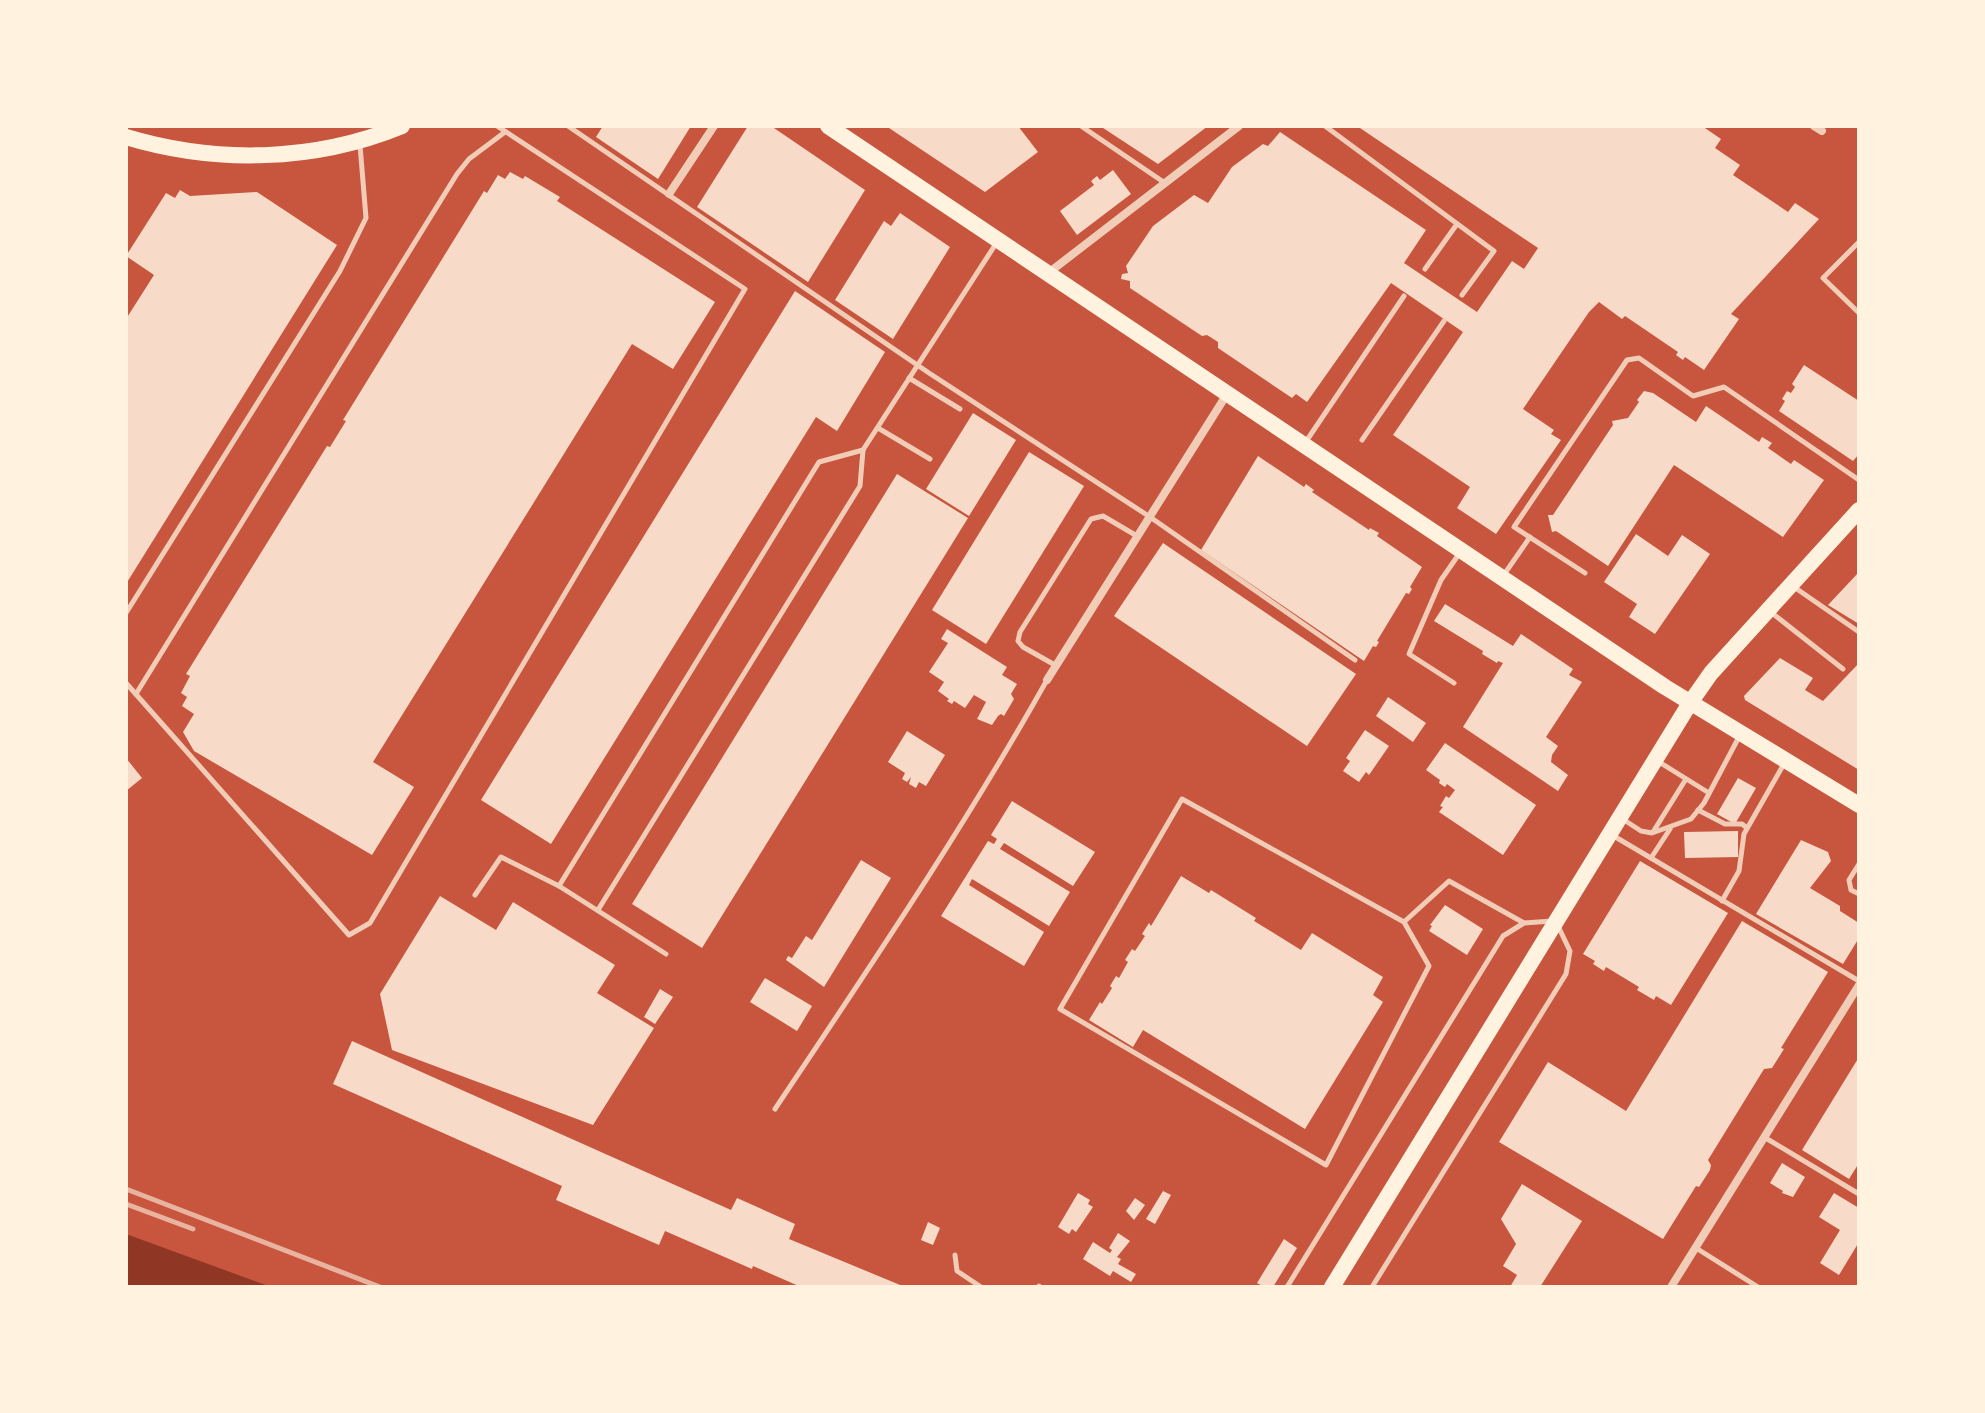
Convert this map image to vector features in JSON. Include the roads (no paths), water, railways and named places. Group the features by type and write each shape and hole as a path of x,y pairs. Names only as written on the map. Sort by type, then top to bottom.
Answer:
{"main road":[{"path":"126,137 162,148 226,156 298,152 360,140 402,126"},
{"path":"828,126 1690,703 1859,805"},
{"path":"1332,1287 1690,703 1711,673 1859,510"}],"street":[{"path":"669,194 714,126"},
{"path":"1047,274 1239,126"},
{"path":"1047,680 1228,393"},
{"path":"1671,1287 1859,983"}],"lane":[{"path":"126,683 349,935 370,923 745,289 497,126"},
{"path":"568,126 918,365 1150,517 1355,660"},
{"path":"1081,126 1165,183"},
{"path":"1325,126 1494,251 1462,295"},
{"path":"136,694 457,174 469,159 505,132"},
{"path":"126,613 340,271 366,218 360,140"},
{"path":"1425,269 1457,223"},
{"path":"598,910 860,486 863,450 998,241"},
{"path":"1859,242 1823,278 1859,313"},
{"path":"1305,444 1404,296"},
{"path":"1362,440 1444,321"},
{"path":"1585,573 1514,527 1627,360 1639,358 1693,396 1724,387 1859,480"},
{"path":"909,378 960,409"},
{"path":"878,428 930,459"},
{"path":"559,886 819,462 863,450"},
{"path":"1056,666 1023,647 1018,641 1020,632 1096,516 1103,516 1137,536"},
{"path":"1502,578 1530,537"},
{"path":"1454,683 1409,654 1441,580 1462,550"},
{"path":"1791,585 1859,632"},
{"path":"1768,610 1843,669"},
{"path":"775,1109 992,778 1047,680"},
{"path":"1620,817 1641,831 1652,833 1691,819 1741,734"},
{"path":"1655,760 1709,793"},
{"path":"1722,901 1739,871 1747,828 1785,761"},
{"path":"1652,833 1686,779"},
{"path":"1182,799 1404,922 1429,966 1326,1165 1060,1009 1182,799"},
{"path":"1698,810 1725,824 1742,824 1747,828"},
{"path":"1651,858 1670,828"},
{"path":"1610,833 1859,983"},
{"path":"475,895 501,857 559,886 666,954"},
{"path":"1859,864 1849,880 1851,890 1859,894"},
{"path":"1404,922 1449,881 1524,923"},
{"path":"1287,1287 1503,936 1524,923 1556,920 1570,951 1566,974 1372,1287"},
{"path":"1764,1137 1859,1194"},
{"path":"1696,1248 1758,1287"},
{"path":"955,1255 957,1271 981,1287"}],"railway":[{"path":"126,1189 380,1287"},
{"path":"126,1204 193,1229"}]}
